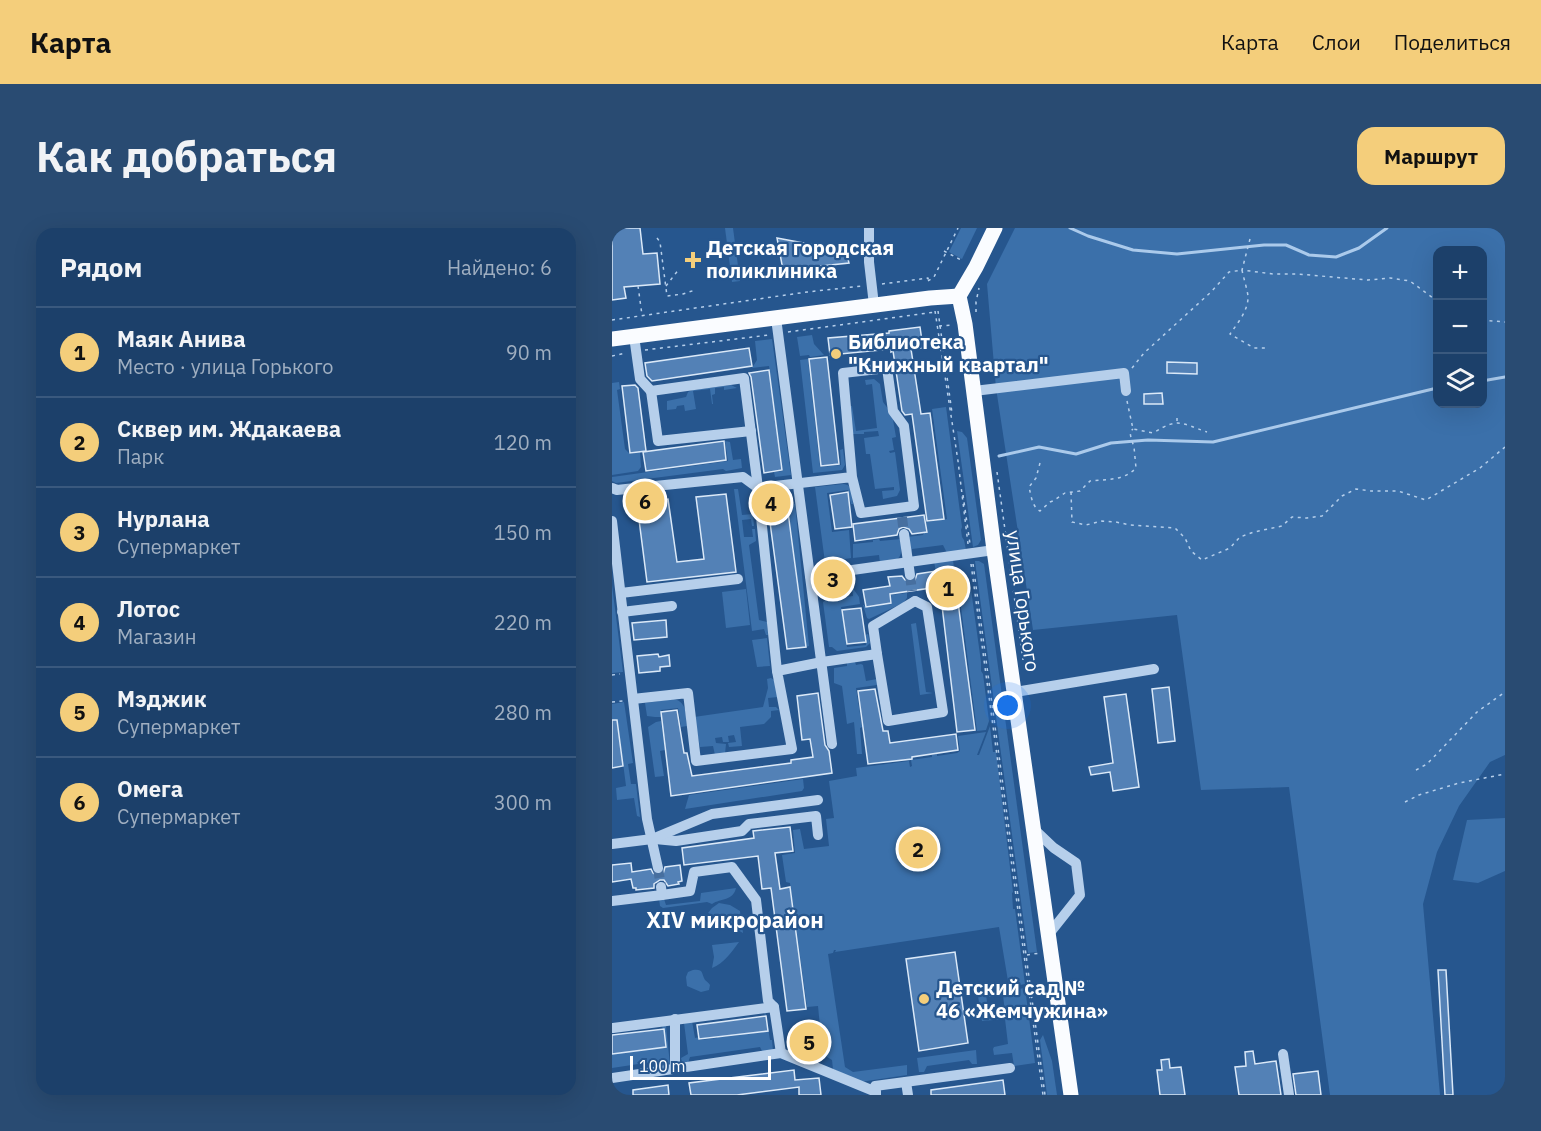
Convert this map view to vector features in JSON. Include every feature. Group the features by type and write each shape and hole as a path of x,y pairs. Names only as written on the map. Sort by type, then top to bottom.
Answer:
{"main road":[{"path":"612,339 959,296 995,228"},
{"name":"улица Горького","path":"959,296 965,324 994,550 1071,1095"}],"street":[{"path":"869,228 869,262 874,305"},
{"path":"776,318 832,744"},
{"path":"634,336 640,379 651,391 658,441 751,431"},
{"path":"887,368 893,411 904,426 914,506 901,513 861,513 852,477 843,373 887,368"},
{"path":"974,391 1124,373 1126,391"},
{"path":"630,700 688,693 696,761 792,749 777,671 744,378 651,391"},
{"path":"612,488 617,490 743,477 758,488 852,477"},
{"path":"612,521 630,700 647,819 658,868"},
{"path":"904,534 910,575"},
{"path":"810,576 994,550"},
{"path":"621,593 738,579"},
{"path":"913,596 927,607 942,712 888,721 877,654 873,626 913,596"},
{"path":"622,612 672,606"},
{"path":"777,671 877,654"},
{"path":"1015,692 1154,669"},
{"path":"612,844 652,838 712,814 818,800"},
{"path":"652,838 676,841 742,831 749,824 816,816 818,835"},
{"path":"1034,829 1054,848 1076,863 1080,895 1049,934"},
{"path":"612,901 661,891 690,891 694,872 732,867 756,900 768,1001 774,1007 781,1053"},
{"path":"612,1025 774,1007"},
{"path":"675,1019 675,1069"},
{"path":"612,1078 781,1053 876,1094"},
{"path":"1283,1054 1289,1095"},
{"path":"876,1094 875,1086 1010,1068"},
{"path":"906,1082 908,1095"}],"path":[{"path":"928,281 934,277 958,228"},
{"path":"657,238 660,242 666,296 695,290"},
{"path":"1250,240 1242,270 1249,298 1244,313 1230,334 1254,348 1265,348"},
{"path":"944,251 962,260"},
{"path":"665,286 679,269"},
{"path":"1124,373 1133,368 1144,353 1211,292 1229,272 1242,270 1368,280 1390,278 1410,281 1436,300"},
{"path":"612,320 807,292 928,278 929,288"},
{"path":"976,312 978,289 983,281"},
{"path":"638,286 642,316"},
{"path":"932,307 939,327 1044,1095"},
{"path":"938,311 1044,1095"},
{"path":"1487,320 1505,322"},
{"path":"1040,463 1036,478 1029,487 1036,509 1040,511 1065,493 1080,491 1090,481 1113,479 1131,473 1136,468 1130,432 1133,429 1126,391"},
{"path":"1177,414 1177,422"},
{"path":"1133,429 1153,433 1168,424 1177,422 1207,432"},
{"path":"1071,492 1072,522 1086,525 1102,521 1175,528 1185,538 1191,551 1202,560 1230,548 1240,537 1254,531 1282,526 1292,517 1322,516 1342,496 1356,489 1398,492 1426,500 1480,468 1505,447"},
{"path":"997,470 1024,667"},
{"path":"612,675 624,673"},
{"path":"1416,770 1427,764 1477,712 1505,692"},
{"path":"612,702 630,700"},
{"path":"1405,802 1419,795 1459,783 1505,774"}],"shaded area":[{"path":"725,228 733,228 740,281 732,282"},
{"path":"961,228 977,228 962,259 949,252"},
{"path":"1015,228 1505,228 1505,755 1490,762 1459,806 1437,852 1423,904 1440,1095 1330,1095 1289,787 1201,790 1177,615 1033,630 996,388 987,284"},
{"path":"812,335 814,344 824,355 800,356 797,337"},
{"path":"772,339 791,475 775,477 774,472 783,471 769,366 752,368 757,360 755,341"},
{"path":"808,359 820,467 841,465 840,450 843,449 845,465 842,470 813,473 800,360"},
{"path":"874,379 880,384 883,402 892,414 896,437 892,438 894,450 889,451 890,453 895,452 900,490 897,496 883,499 882,491 894,490 894,487 875,489 870,454 866,454 864,438 879,436 878,431 851,434 847,407 852,406 856,431 877,428 872,384 866,385 865,380"},
{"path":"619,382 620,389 617,390 625,449 630,454 640,452 641,467 638,471 612,475 612,383"},
{"path":"731,385 737,388 724,390 724,387 715,388 715,394 712,395 713,404 710,389 693,391 696,409 685,411 684,405 667,410 667,401 686,397 692,390"},
{"path":"946,407 961,530 966,550 947,553 943,545 912,549 911,554 907,537 928,532 926,522 947,519 932,409"},
{"path":"957,431 962,432 967,438 981,540 973,547"},
{"path":"725,441 730,442 733,460 741,459 742,468 616,483 612,481 612,477 728,461"},
{"path":"843,484 851,488 853,504 851,504 848,490 827,493 832,532 849,530 851,558 839,560 841,568 826,570 815,487"},
{"path":"734,489 738,489 742,515 753,514 754,526 752,526 751,519 742,520 744,537 753,537 752,529 755,529 756,541 749,545 759,620 767,622 768,635 764,629 752,631"},
{"path":"795,504 809,646 806,647 788,505"},
{"path":"879,539 880,541 901,539 899,558 880,563 879,555 853,558 853,544 873,542"},
{"path":"953,560 956,583 938,585 934,561"},
{"path":"975,561 984,564 1037,952 1028,953"},
{"path":"970,582 989,721 986,730 977,731 958,584"},
{"path":"612,585 623,672 612,673"},
{"path":"852,587 859,597 860,604 841,607 847,647 866,645 865,635 868,634 870,643 866,647 837,651 829,647 823,602 838,591 839,598 853,596"},
{"path":"746,589 750,625 726,628 722,592"},
{"path":"907,593 907,598 903,603 867,618 863,605 865,607 892,604 891,595"},
{"path":"916,623 926,692 933,693 920,695 911,624"},
{"path":"767,638 770,666 757,667 752,640"},
{"path":"855,662 856,665 863,665 866,681 877,679 881,699 879,700 877,685 856,688 862,727 860,728 862,754 857,754 854,722 847,724 842,686 834,683 834,668"},
{"path":"767,679 774,680 778,697 768,698 769,707 776,707 779,710 771,711 771,717 764,724 740,727 742,746 729,747 728,743 736,742 734,735 728,736 729,742 723,742 722,737 715,738 716,743 726,744 725,754 715,755 713,746 700,747 694,717 763,707 768,688"},
{"path":"674,699 684,706 687,726 681,727 678,708 661,710 661,717 647,716 645,703"},
{"path":"624,702 633,763 628,764 631,784 636,784 640,817 637,816 634,798 617,800 616,788 626,786 618,724 612,724 612,704"},
{"path":"661,721 665,750 660,751 664,776 655,777 648,727"},
{"path":"990,726 993,752 996,752 1013,892 1013,909 1015,909 1025,984 1009,987 999,927 835,952 834,950 833,953 828,954 845,1067 853,1072 907,1065 907,1075 860,1082 833,1069 832,1060 814,1049 822,1047 818,1006 807,1007 790,883 786,882 782,855 795,853 793,830 800,829 804,849 829,846 826,819 834,818 829,781 857,776 856,768 909,761 910,767 912,766 911,760 937,754 937,756 957,753 960,751 958,736 986,732 977,755 979,755"},
{"path":"803,779 802,791 685,809 689,795"},
{"path":"1505,818 1505,871 1478,883 1453,880 1467,820"},
{"path":"736,888 729,897 712,904 707,902 663,908 660,906 659,899 664,899 666,905 700,901 701,893"},
{"path":"719,903 730,905 740,911 743,933 708,913"},
{"path":"739,942 724,960 712,968 714,957 712,945"},
{"path":"693,970 702,972 710,985 709,990 701,992 687,986 686,977 688,972"},
{"path":"1025,988 1035,1063 1014,1066 1012,1053 994,1055 994,1047 1008,1044 1005,1019 982,1021 978,996 986,995 989,1015 1005,1013 1003,995 989,997 989,993"},
{"path":"765,1010 773,1051 762,1051 760,1047 690,1057 688,1063 682,1062 681,1058 688,1054 684,1023 692,1021 695,1038 699,1037 700,1040 717,1038 722,1035 723,1037 740,1035 744,1032 745,1034 762,1032 767,1028"},
{"path":"662,1025 666,1026 670,1065 662,1066 658,1061 612,1068 612,1052 665,1045"},
{"path":"1043,1035 1052,1061 1057,1095 1047,1095 1040,1040"},
{"path":"976,1050 977,1064 972,1064 969,1060 927,1066 924,1072 919,1072 917,1058"}],"building":[{"path":"612,228 640,228 643,254 657,253 660,284 624,287 626,298 612,300"},
{"path":"777,238 846,251 849,263 783,270"},
{"path":"920,327 923,348 911,349 921,414 930,413 944,519 927,521 912,414 905,415 902,411 893,351 891,352 891,349 830,355 828,338 889,333 889,331"},
{"path":"749,348 752,366 652,381 647,376 645,363"},
{"path":"827,357 839,464 821,466 809,359"},
{"path":"1167,362 1197,363 1197,374 1167,373"},
{"path":"769,370 782,470 764,473 749,373"},
{"path":"635,385 638,388 646,451 630,453 622,386"},
{"path":"1162,393 1163,404 1144,404 1144,394"},
{"path":"724,441 726,460 646,471 643,452"},
{"path":"848,492 852,527 835,529 830,495"},
{"path":"726,494 736,572 647,582 637,504 668,499 677,562 704,559 696,497"},
{"path":"788,512 806,647 787,649 769,515"},
{"path":"924,515 927,532 912,534 909,529 903,527 899,529 897,535 855,541 853,524"},
{"path":"936,571 938,587 890,594 891,603 866,607 863,590 890,586 888,577 902,576 910,582 915,580 917,574"},
{"path":"956,587 975,730 957,732 940,589"},
{"path":"861,608 866,642 847,644 842,610"},
{"path":"666,620 667,637 634,640 632,623"},
{"path":"658,654 659,657 669,655 670,666 660,667 660,671 639,673 637,656"},
{"path":"1169,687 1175,741 1158,743 1152,689"},
{"path":"875,689 883,731 888,731 890,743 956,734 958,750 912,757 912,759 868,764 858,691"},
{"path":"818,693 825,745 829,751 832,773 671,796 661,712 677,710 684,753 687,753 692,776 791,763 791,760 813,757 810,739 802,740 797,696"},
{"path":"1126,694 1139,787 1113,791 1110,772 1091,775 1089,767 1113,763 1104,697"},
{"path":"612,720 617,720 623,766 612,768"},
{"path":"790,827 793,851 775,853 780,889 790,887 806,1009 787,1011 771,888 762,889 758,856 684,865 682,848 754,838 753,831"},
{"path":"631,863 632,872 651,869 656,875 663,874 665,867 680,865 682,881 678,882 679,884 668,886 664,880 660,880 654,884 654,888 636,890 633,888 631,879 612,882 612,865"},
{"path":"955,952 968,1043 919,1051 906,959"},
{"path":"1438,970 1446,970 1453,1095 1445,1095"},
{"path":"766,1016 768,1031 699,1039 697,1025"},
{"path":"664,1029 666,1047 612,1054 612,1035"},
{"path":"1253,1051 1255,1064 1276,1061 1281,1095 1239,1095 1235,1067 1246,1066 1245,1052"},
{"path":"1169,1059 1170,1068 1181,1067 1185,1095 1160,1095 1157,1070 1162,1070 1161,1060"},
{"path":"794,1070 795,1080 819,1078 821,1095 799,1095 799,1087 737,1095 691,1095 689,1083"},
{"path":"1318,1071 1321,1095 1296,1095 1293,1074"},
{"path":"1003,1080 1005,1095 931,1095 931,1090"},
{"path":"668,1085 669,1095 633,1095 633,1090"}],"waterway":[{"path":"1070,228 1133,250 1177,254 1264,245 1286,245 1309,255 1336,257 1359,248 1387,228"},
{"path":"1487,380 1505,377"},
{"path":"999,456 1039,447 1076,454 1111,443 1148,440 1213,442 1433,389"}],"tunnel":[{"path":"902,517 904,534"},
{"path":"910,575 912,591"},
{"path":"658,868 661,887"}],"place":[{"name":"Детская городская поликлиника","path":"693,260"},
{"name":"Библиотека \"Книжный квартал\"","path":"836,354"},
{"name":"Омега","path":"645,501"},
{"name":"Лотос","path":"771,503"},
{"name":"Нурлана","path":"833,579"},
{"name":"Маяк Анива","path":"948,588"},
{"name":"Сквер им. Ждакаева","path":"918,849"},
{"name":"Детский сад № 46 «Жемчужина»","path":"924,999"},
{"name":"Мэджик","path":"809,1042"}],"district":[{"name":"XIV микрорайон","path":"735,920"}]}
